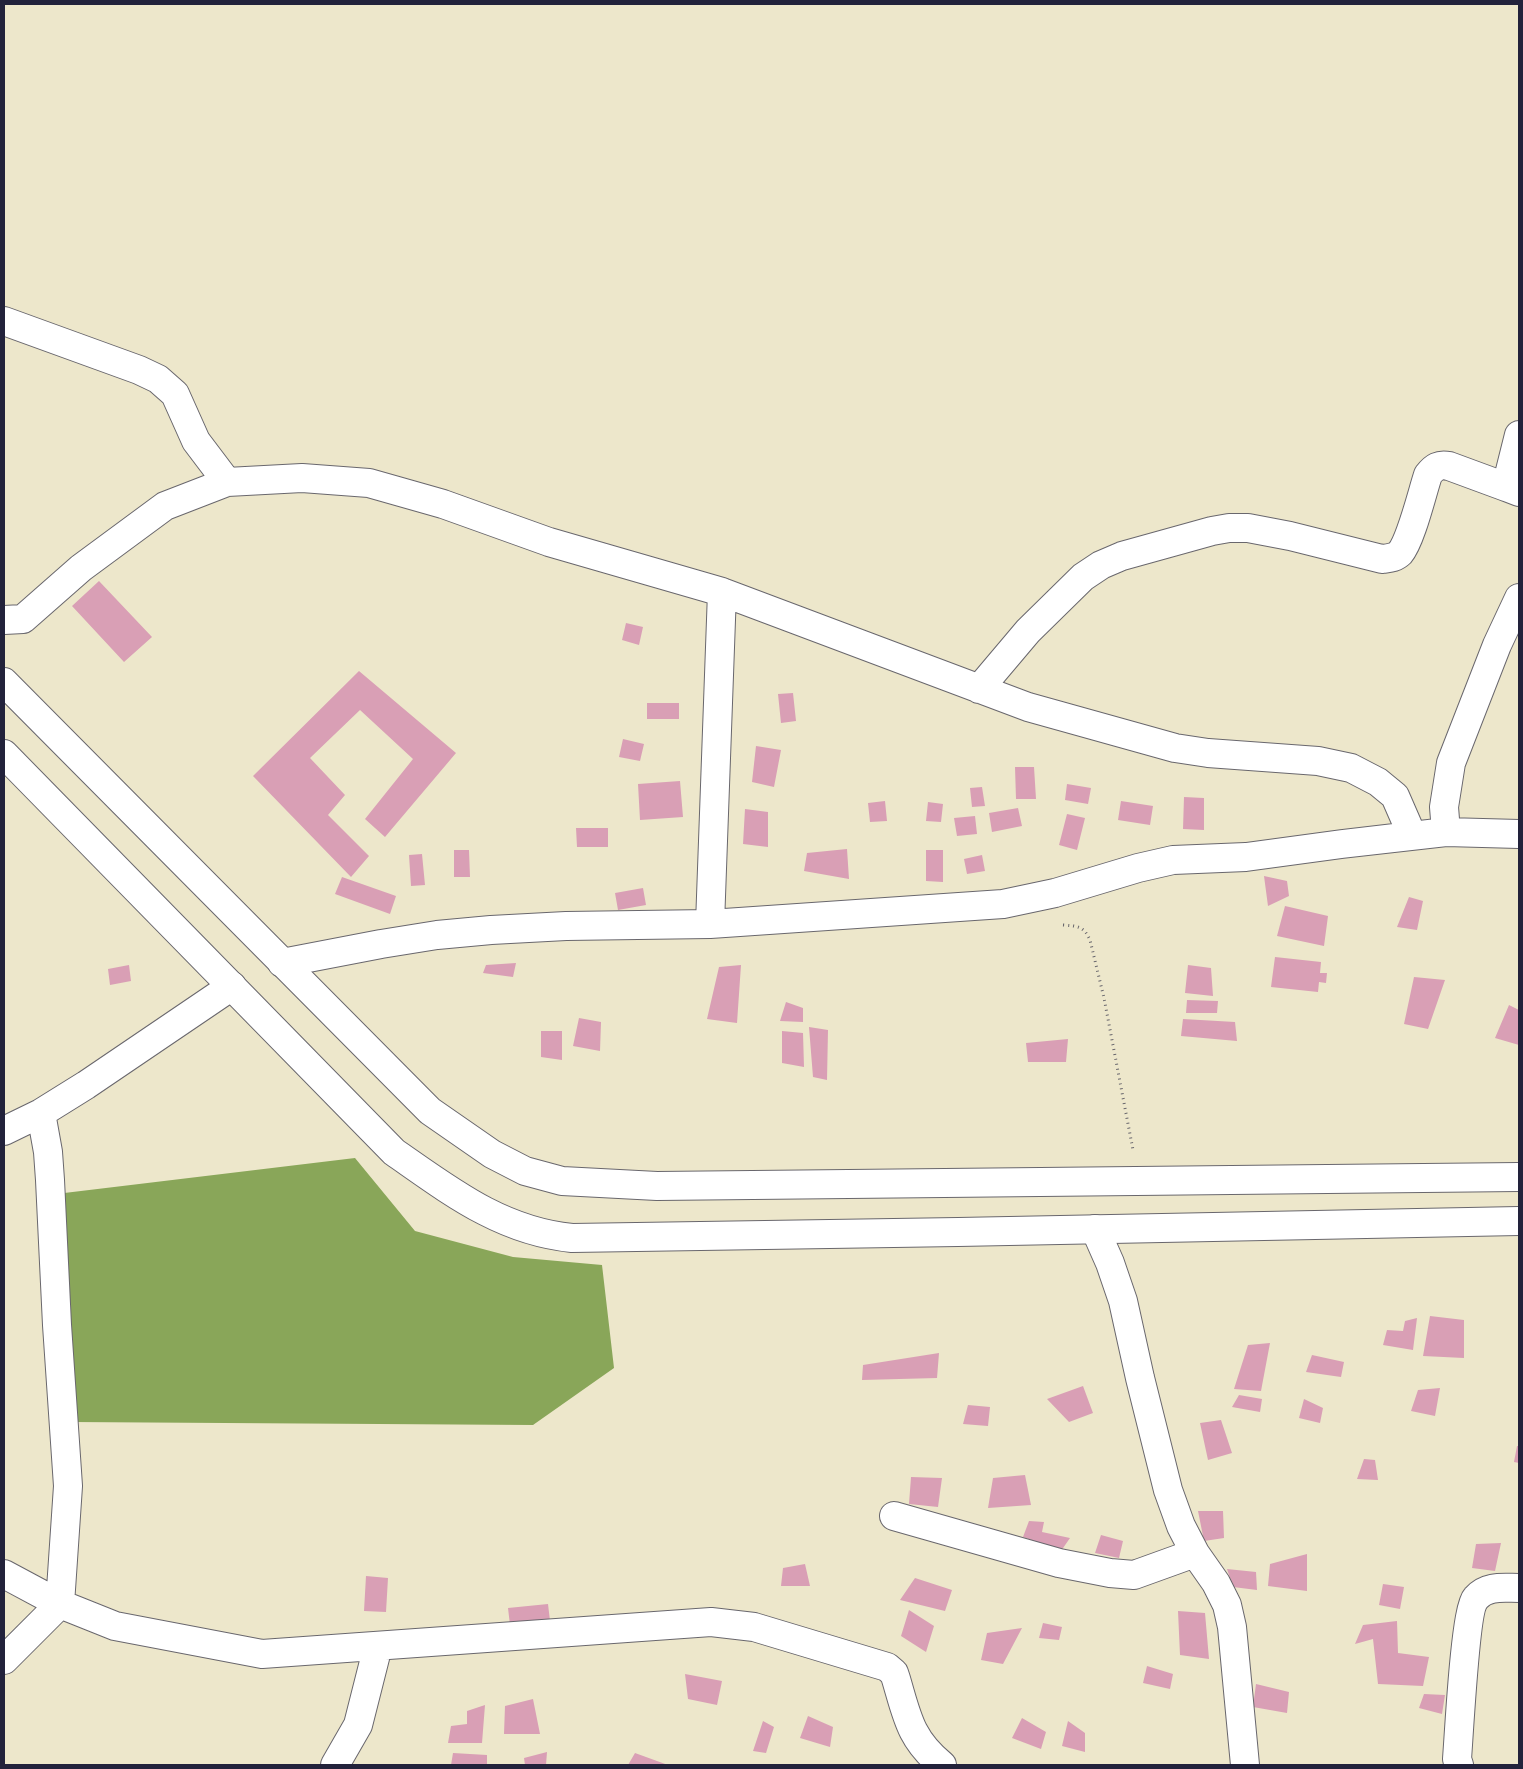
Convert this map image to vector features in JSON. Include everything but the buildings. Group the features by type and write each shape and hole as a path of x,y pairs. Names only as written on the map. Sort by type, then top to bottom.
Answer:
{"street":[{"path":"4,321 139,370 158,379 175,394 196,441 227,482"},
{"path":"979,689 1028,631 1083,577 1102,565 1122,556 1212,531 1238,528 1248,528 1290,536 1382,559 1391,558 1399,554 1406,540 1428,475 1432,470 1441,465 1449,466 1513,489 1519,435"},
{"path":"4,620 23,619 81,568 165,506 227,482 302,478 369,483 443,504 549,542 722,592 1028,707 1175,748 1208,753 1318,760 1351,768 1378,782 1395,796 1412,835"},
{"path":"710,924 722,592"},
{"path":"1446,832 1444,807 1451,763 1497,645 1519,598"},
{"path":"4,682 430,1111 492,1154 525,1171 562,1181 657,1186 1519,1177"},
{"path":"4,754 394,1152 461,1198 496,1218 534,1231 552,1236 572,1238 1519,1221"},
{"path":"282,963 437,935 491,930 566,926 710,924 1003,904 1055,893 1138,868 1173,860 1246,857 1446,832 1519,834"},
{"path":"4,1131 42,1113 232,986"},
{"path":"4,1660 60,1604 68,1486 57,1326 50,1180 42,1113"},
{"path":"1095,1229 1110,1263 1123,1301 1168,1490 1181,1526 1194,1554 1216,1583 1227,1605 1232,1627 1245,1765"},
{"path":"894,1516 1059,1563 1110,1573 1134,1575 1194,1554"},
{"path":"4,1574 60,1604 115,1626 262,1654 711,1622 754,1627 887,1667 894,1673 911,1730 916,1739 926,1752 942,1765"},
{"path":"1459,1765 1457,1759 1465,1655 1474,1600 1484,1591 1491,1589 1519,1588"},
{"path":"335,1765 358,1725 378,1646"}],"path":[{"path":"1056,924 1080,927 1087,932 1090,940 1104,998 1139,1182"}],"green space":[{"path":"355,1158 415,1231 513,1257 602,1265 614,1368 533,1425 71,1422 56,1194"}]}
